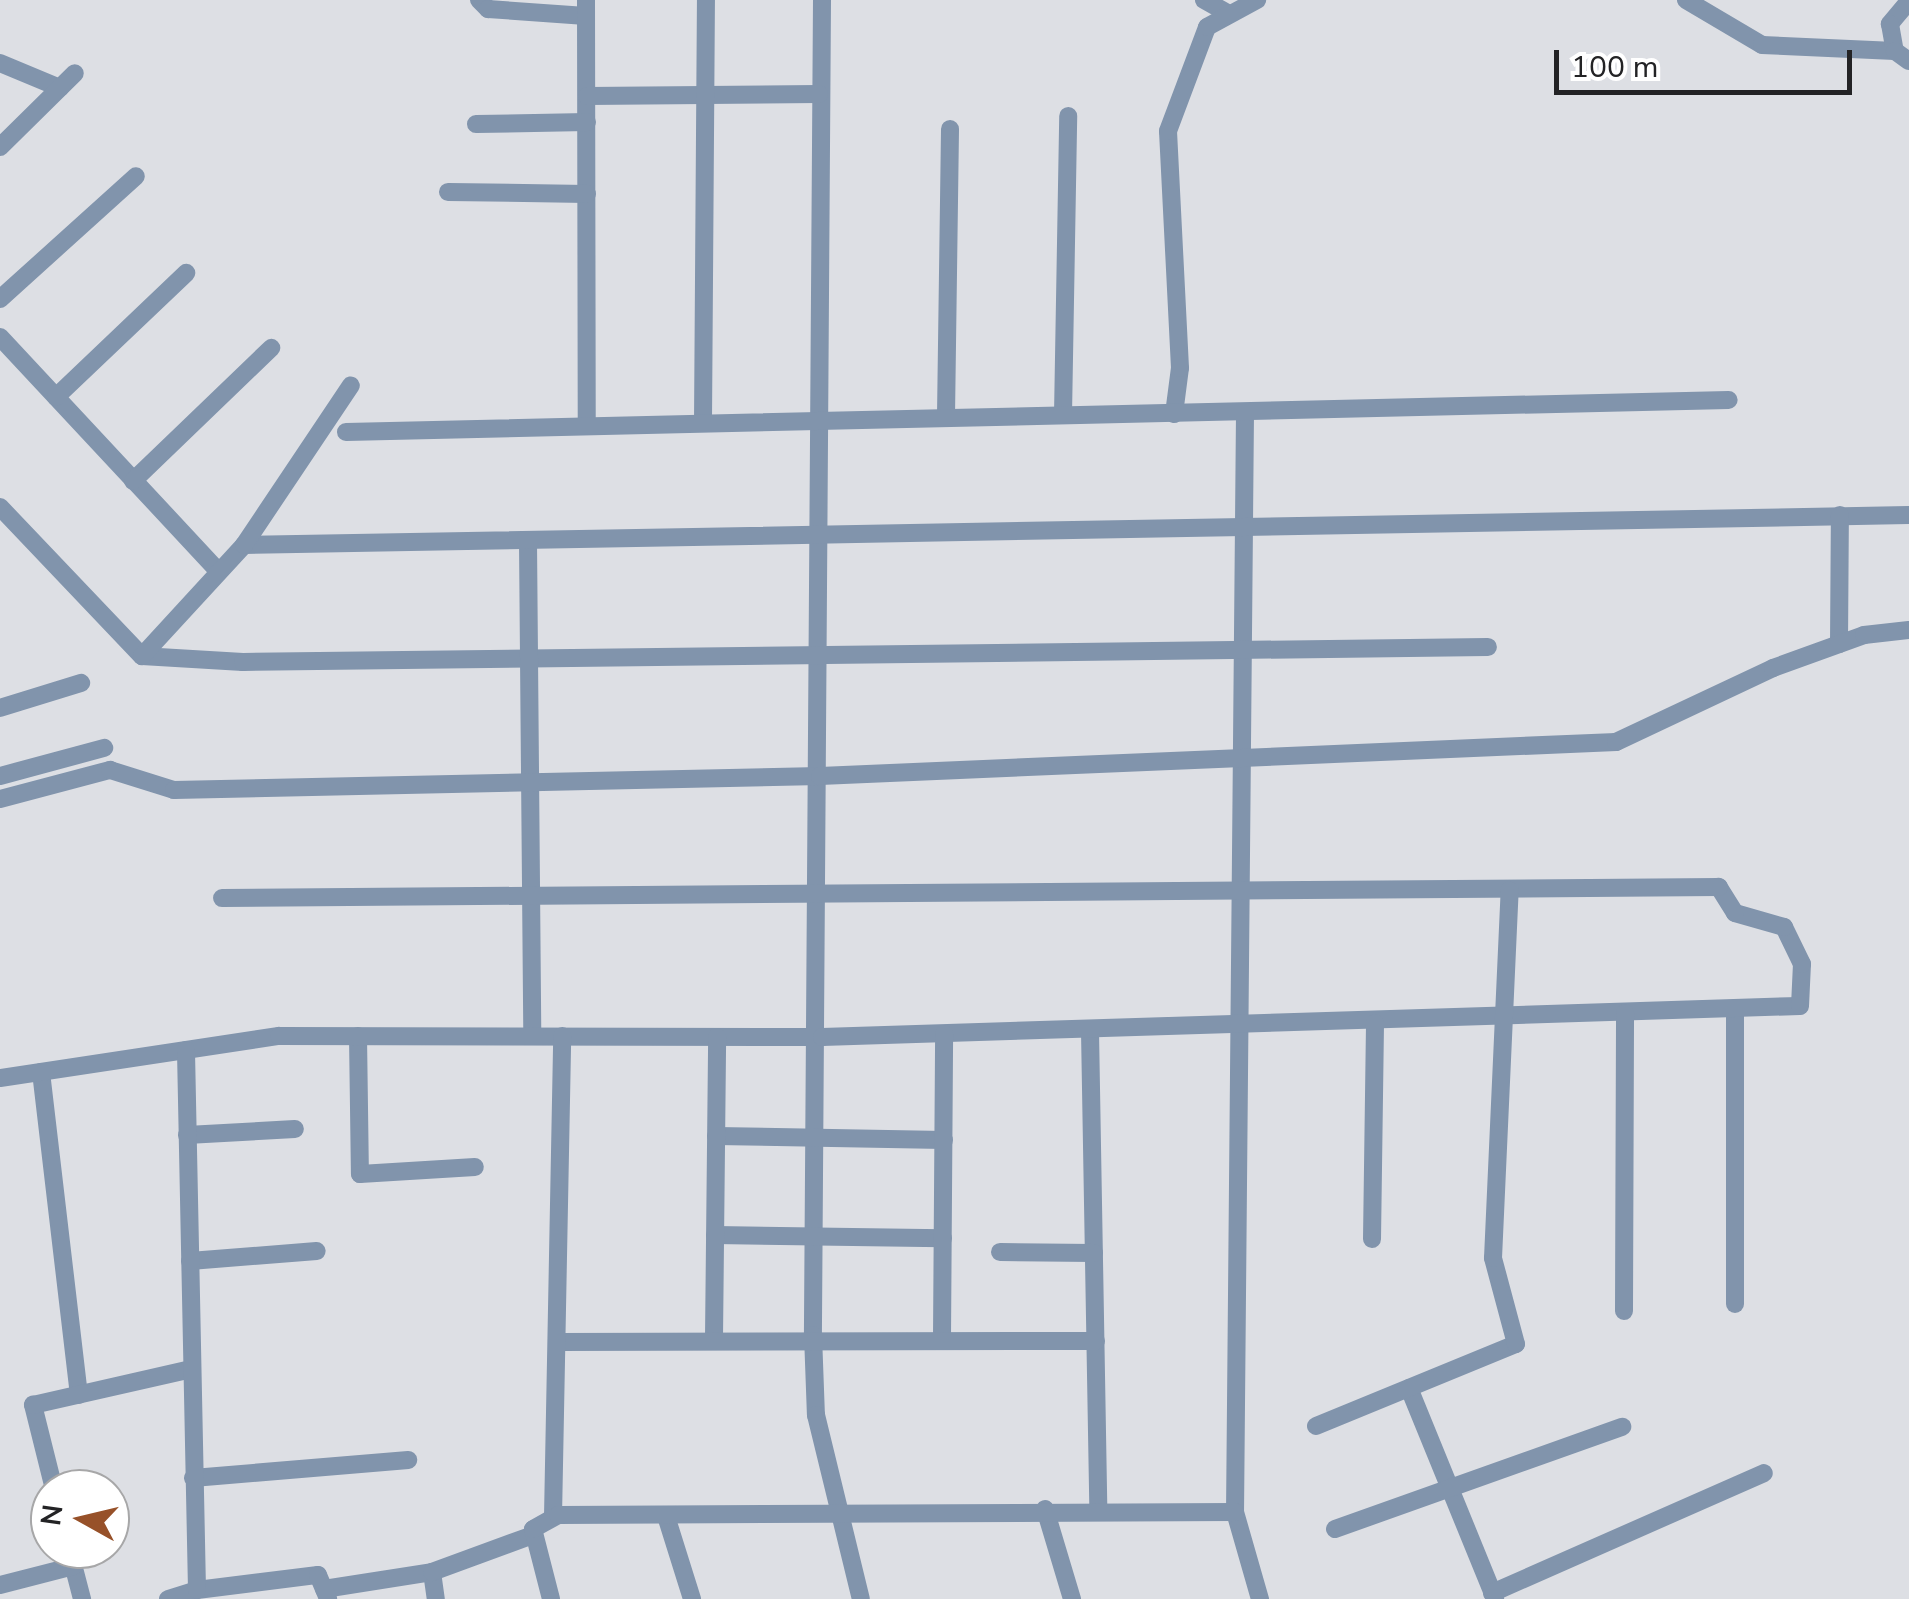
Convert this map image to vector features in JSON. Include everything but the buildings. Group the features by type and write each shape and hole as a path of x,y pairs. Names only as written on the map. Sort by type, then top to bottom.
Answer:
{"street":[{"path":"479,0 488,9 586,8 587,426"},
{"path":"704,422 706,0"},
{"path":"822,0 818,418 822,1036 813,1335 834,1510 860,1599"},
{"path":"1204,0 1229,14"},
{"path":"1174,414 1168,131 1183,94 1187,61 1207,27 1257,0"},
{"path":"1686,0 1762,45 1902,56 1890,24 1909,1"},
{"path":"0,63 60,88"},
{"path":"0,147 75,73"},
{"path":"587,96 819,94"},
{"path":"1064,415 1068,116"},
{"path":"476,124 586,122"},
{"path":"946,416 950,129"},
{"path":"0,299 136,176"},
{"path":"448,192 587,194"},
{"path":"56,397 186,274"},
{"path":"0,337 220,572"},
{"path":"134,481 270,348"},
{"path":"142,656 244,545 351,385"},
{"path":"346,432 818,418 1245,413 1728,400"},
{"path":"1245,413 1235,1512 1260,1599"},
{"path":"0,506 142,656 532,660 1488,647"},
{"path":"244,545 818,540 1909,515"},
{"path":"1839,644 1840,516"},
{"path":"528,542 534,896 532,1036"},
{"path":"0,799 110,770 174,790 1242,762 1616,742 1839,644 1909,630"},
{"path":"0,708 81,683"},
{"path":"0,776 104,748"},
{"path":"0,1078 186,1050 358,1036 822,1036 1239,1028 1800,1006 1802,964 1784,927 1735,913 1719,887 222,898"},
{"path":"1316,1426 1516,1344 1493,1258 1510,890"},
{"path":"1735,1009 1735,1304"},
{"path":"1624,1312 1626,1013"},
{"path":"1372,1239 1374,1023"},
{"path":"1090,1031 1098,1508"},
{"path":"942,1338 944,1034"},
{"path":"358,1036 360,1174 475,1167"},
{"path":"552,1517 562,1036"},
{"path":"714,1338 717,1036"},
{"path":"186,1050 196,1590"},
{"path":"41,1072 79,1395"},
{"path":"187,1135 296,1129"},
{"path":"716,1136 944,1140"},
{"path":"715,1235 943,1238"},
{"path":"190,1261 318,1251"},
{"path":"1000,1252 1094,1253"},
{"path":"558,1342 813,1335 1096,1341"},
{"path":"49,1469 33,1405 192,1369"},
{"path":"1409,1388 1494,1596 1764,1473"},
{"path":"1336,1529 1622,1427"},
{"path":"193,1478 408,1460"},
{"path":"168,1599 196,1590 318,1575 326,1594 432,1572 533,1535 552,1517 1046,1508 1235,1512"},
{"path":"1046,1508 1072,1599"},
{"path":"666,1516 692,1599"},
{"path":"533,1535 552,1599"},
{"path":"0,1586 44,1569"},
{"path":"75,1569 82,1599"},
{"path":"432,1572 436,1599"}]}
